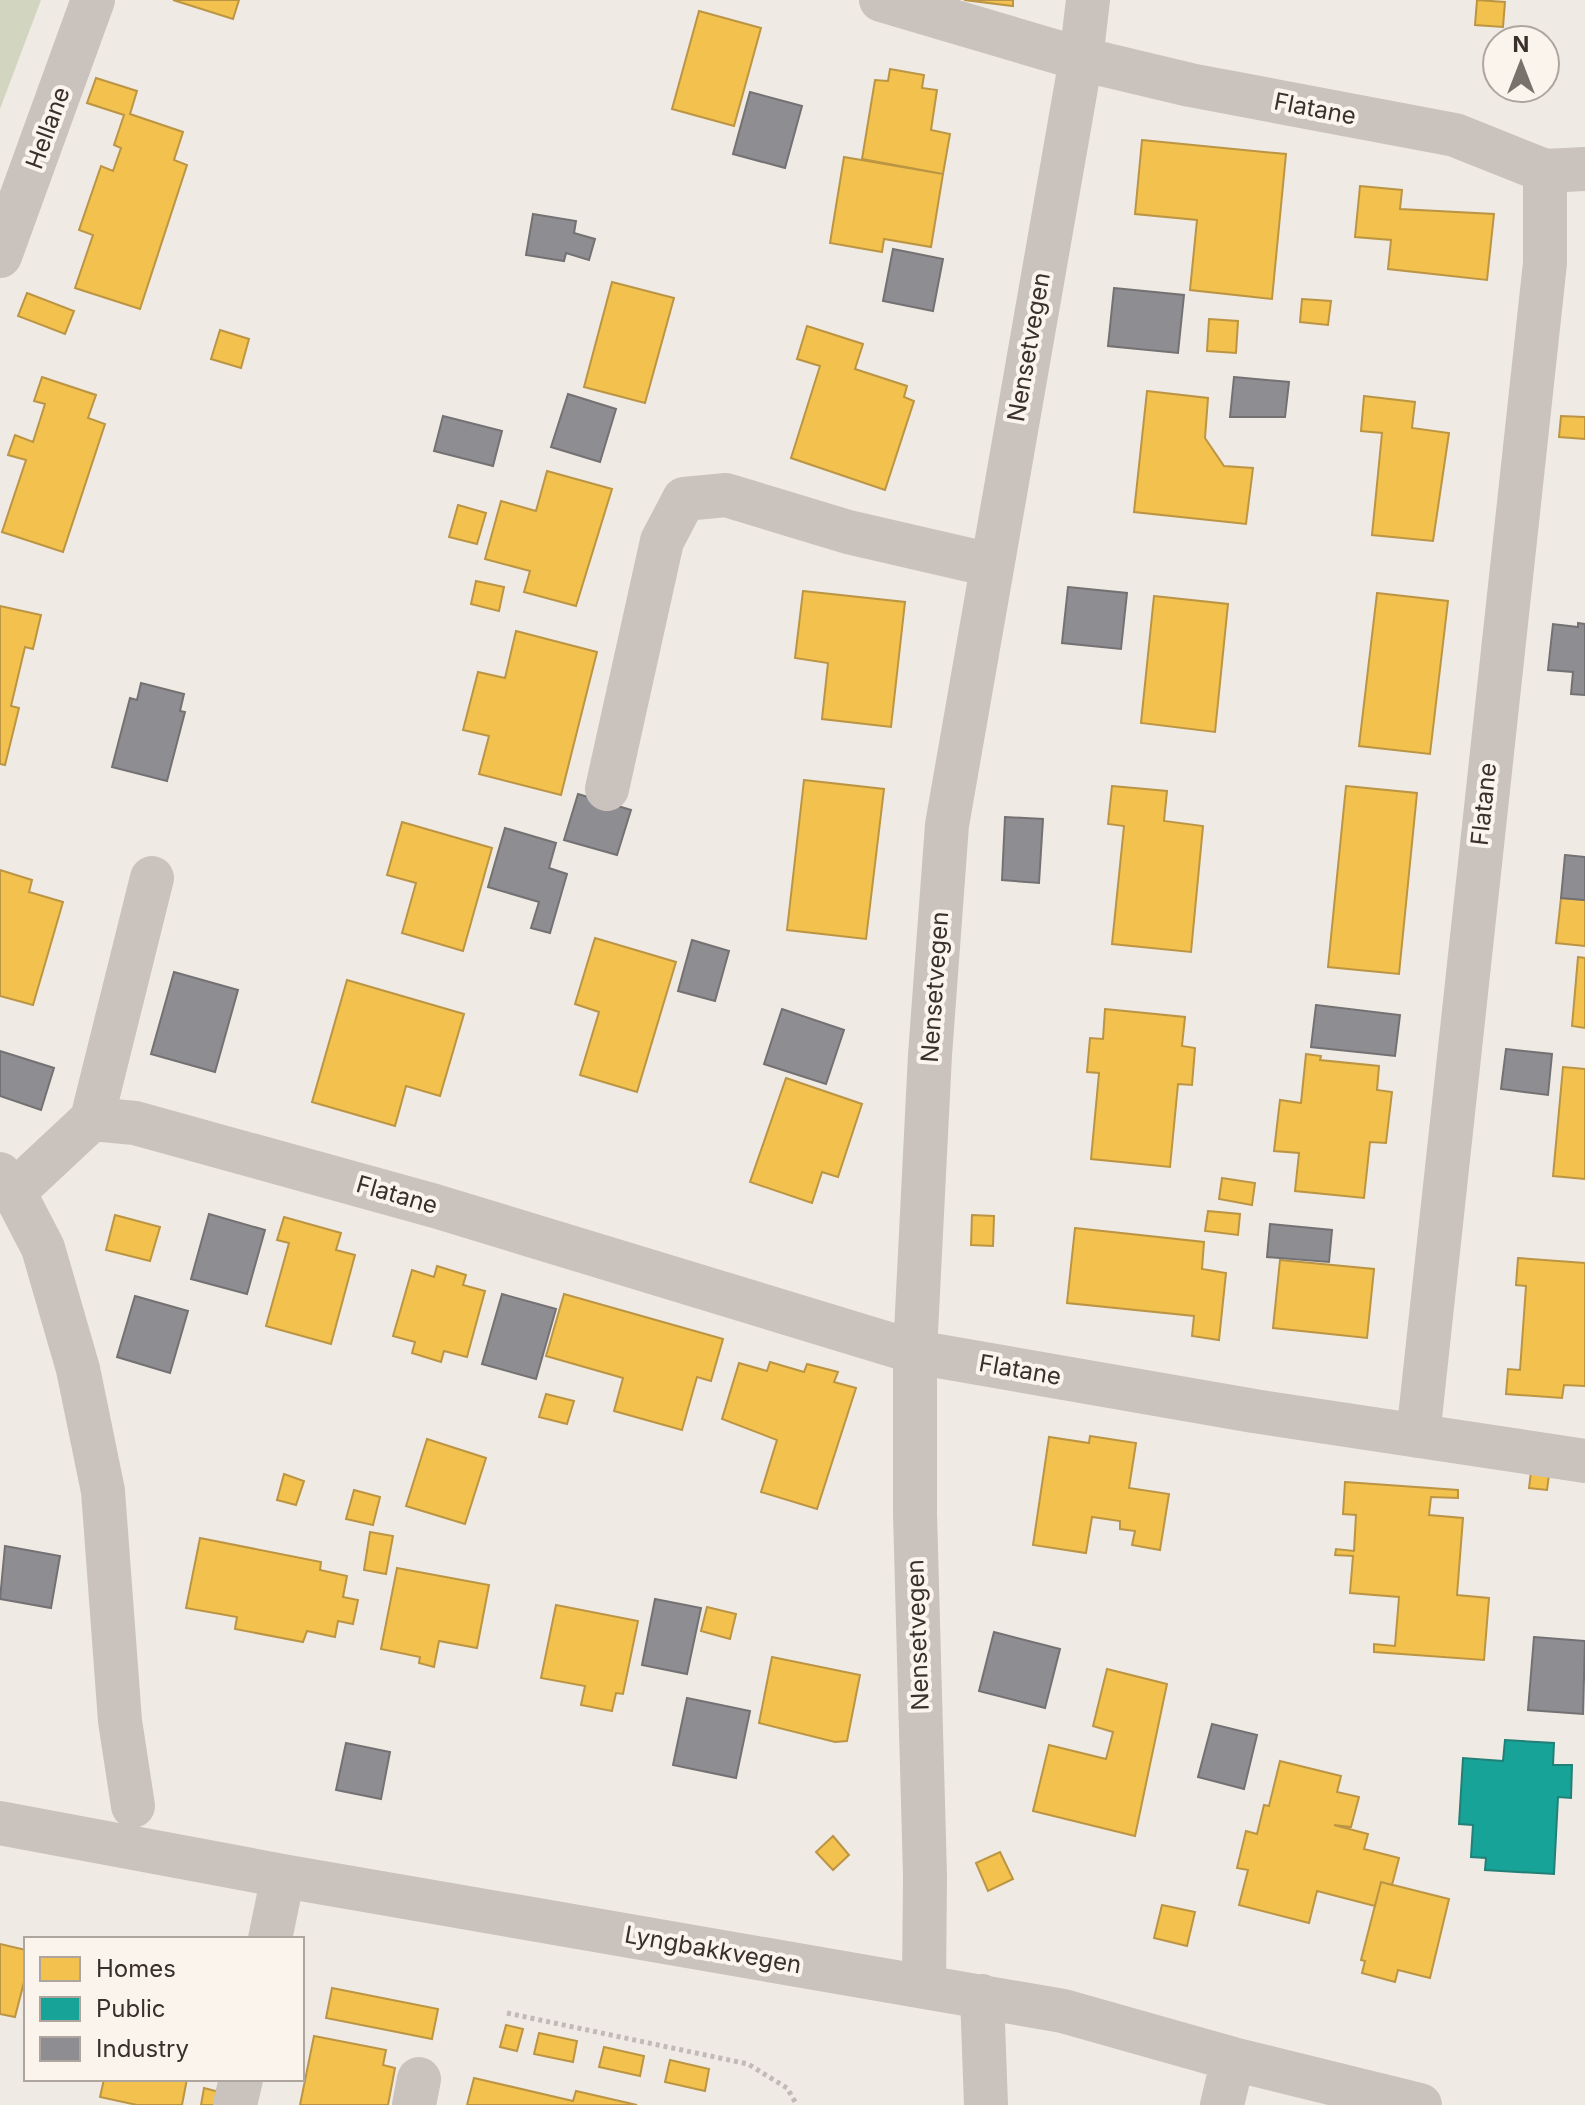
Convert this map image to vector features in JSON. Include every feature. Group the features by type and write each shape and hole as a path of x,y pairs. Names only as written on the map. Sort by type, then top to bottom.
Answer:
{"street":[{"name":"Hellane","path":"0,256 93,0"},
{"name":"Flatane","path":"881,0 1081,59 1190,85 1455,135 1565,170 1545,263 1418,1436"},
{"name":"Nensetvegen","path":"924,1986 925,1875 915,1513 915,1352 930,1055 947,825 1081,59 1088,0"},
{"path":"607,789 662,541 684,499 726,495 848,532 991,565"},
{"path":"133,1806 120,1721 103,1491 78,1369 43,1248 7,1183 92,1119 152,878"},
{"name":"Flatane","path":"92,1119 135,1123 181,1134 449,1210 915,1352 1585,1461"},
{"name":"Lyngbakkvegen","path":"0,1823 283,1876 1063,2011 1233,2059 1420,2105"},
{"path":"270,1937 283,1876"},
{"path":"982,1996 986,2105"},
{"path":"1222,2105 1233,2059"},
{"path":"235,2105 241,2081"}],"path":[{"path":"507,2013 748,2064 787,2088 797,2105"}],"green space":[{"path":"0,0 41,0 0,109"}],"building: Homes":[{"path":"173,0 239,0 233,19"},
{"path":"964,0 1013,0 1013,6"},
{"path":"1477,0 1505,2 1503,24 1475,25"},
{"path":"699,11 761,28 734,126 672,109"},
{"path":"890,69 924,75 922,88 937,90 931,130 950,134 943,174 862,159 875,80 888,81"},
{"path":"96,78 137,91 130,114 183,132 174,160 187,165 140,309 75,288 93,235 79,230 101,166 113,171 121,148 114,145 124,115 87,103"},
{"path":"1142,140 1286,154 1272,299 1190,290 1197,220 1135,214"},
{"path":"844,157 943,174 931,247 884,239 882,252 830,243"},
{"path":"1360,186 1402,190 1400,209 1494,214 1487,280 1388,269 1391,240 1355,237"},
{"path":"612,282 674,298 645,403 584,387"},
{"path":"27,293 74,311 65,334 18,316"},
{"path":"1302,299 1331,301 1328,325 1300,322"},
{"path":"1209,319 1238,321 1236,353 1207,351"},
{"path":"807,326 863,344 855,369 907,386 904,397 914,401 885,490 791,458 820,366 797,359"},
{"path":"220,330 249,339 241,368 211,359"},
{"path":"42,377 96,395 88,418 105,424 63,552 2,532 26,460 8,455 15,435 33,442 45,404 34,401"},
{"path":"1147,391 1208,398 1205,438 1224,466 1253,468 1246,524 1134,512"},
{"path":"1364,396 1415,402 1412,428 1449,433 1433,541 1372,535 1382,433 1361,431"},
{"path":"1561,416 1585,417 1585,439 1559,437"},
{"path":"547,471 612,489 576,606 524,592 530,571 485,559 501,501 536,511"},
{"path":"458,505 486,513 477,544 449,537"},
{"path":"476,581 504,587 499,611 471,604"},
{"path":"803,591 905,602 891,727 822,719 828,663 795,658"},
{"path":"1377,593 1448,601 1430,754 1359,746"},
{"path":"1154,596 1228,604 1215,732 1141,723"},
{"path":"0,606 41,615 33,649 25,647 11,706 19,708 5,765 0,764"},
{"path":"516,631 597,652 561,795 479,774 489,736 463,730 478,672 505,678"},
{"path":"804,780 884,789 866,939 787,930"},
{"path":"1112,786 1167,791 1164,821 1203,826 1191,952 1112,944 1124,826 1108,824"},
{"path":"1346,786 1417,793 1399,974 1328,967"},
{"path":"402,822 492,848 463,951 402,933 416,883 387,875"},
{"path":"0,870 32,880 29,892 63,902 33,1005 0,996"},
{"path":"1561,898 1585,900 1585,946 1556,943"},
{"path":"595,938 676,962 637,1092 580,1075 599,1012 575,1004"},
{"path":"1578,957 1585,958 1585,1028 1572,1026"},
{"path":"347,980 464,1014 440,1096 406,1086 395,1126 312,1102"},
{"path":"1105,1009 1185,1017 1182,1046 1195,1048 1192,1085 1178,1084 1170,1167 1091,1159 1099,1073 1087,1072 1090,1038 1103,1039"},
{"path":"1306,1054 1321,1056 1320,1060 1379,1066 1377,1090 1392,1092 1386,1143 1370,1142 1364,1198 1295,1191 1299,1153 1274,1151 1280,1100 1301,1103"},
{"path":"1563,1067 1585,1069 1585,1179 1553,1176"},
{"path":"786,1078 862,1104 838,1177 822,1172 812,1203 750,1182"},
{"path":"1222,1178 1255,1183 1252,1205 1219,1199"},
{"path":"1208,1211 1240,1214 1238,1235 1205,1231"},
{"path":"115,1215 160,1227 150,1261 106,1250"},
{"path":"972,1215 994,1216 993,1246 971,1245"},
{"path":"284,1217 341,1233 336,1250 355,1255 331,1344 266,1326 289,1243 277,1240"},
{"path":"1075,1228 1204,1242 1202,1269 1226,1273 1219,1340 1192,1336 1194,1316 1067,1303"},
{"path":"1518,1258 1585,1263 1585,1386 1564,1385 1562,1398 1506,1394 1508,1369 1520,1370 1526,1286 1516,1285"},
{"path":"1280,1260 1374,1269 1367,1338 1273,1328"},
{"path":"437,1266 466,1275 463,1285 485,1291 467,1357 444,1351 441,1362 412,1353 415,1342 393,1336 412,1270 434,1277"},
{"path":"564,1294 723,1339 711,1381 697,1377 682,1430 614,1411 623,1378 546,1356"},
{"path":"770,1362 804,1372 807,1364 838,1372 834,1382 856,1388 817,1509 761,1492 777,1440 722,1419 739,1363 767,1371"},
{"path":"546,1394 574,1401 567,1424 539,1417"},
{"path":"1090,1436 1136,1443 1129,1488 1169,1494 1160,1550 1132,1545 1135,1531 1120,1529 1120,1521 1092,1517 1086,1553 1033,1545 1049,1437 1089,1443"},
{"path":"427,1439 486,1458 465,1524 406,1506"},
{"path":"1531,1472 1549,1475 1547,1490 1529,1488"},
{"path":"284,1474 304,1481 296,1505 277,1500"},
{"path":"1345,1482 1458,1490 1458,1498 1431,1497 1429,1515 1463,1518 1457,1595 1489,1598 1484,1660 1374,1652 1374,1644 1395,1646 1399,1597 1350,1593 1353,1556 1335,1555 1336,1549 1354,1551 1356,1515 1343,1514"},
{"path":"354,1490 380,1497 373,1525 346,1519"},
{"path":"370,1532 393,1536 386,1574 364,1570"},
{"path":"200,1538 321,1562 320,1570 347,1576 343,1597 358,1600 353,1624 338,1621 335,1637 307,1631 303,1642 235,1629 237,1617 186,1608"},
{"path":"397,1568 489,1585 477,1648 439,1641 434,1667 419,1663 420,1657 381,1649"},
{"path":"556,1605 638,1621 623,1694 616,1693 612,1711 581,1705 585,1686 541,1678"},
{"path":"707,1607 736,1614 730,1639 701,1631"},
{"path":"772,1657 860,1675 847,1741 835,1742 759,1723"},
{"path":"1107,1669 1167,1684 1135,1836 1033,1811 1049,1745 1106,1759 1113,1732 1093,1726"},
{"path":"1280,1761 1341,1776 1337,1792 1359,1797 1351,1827 1334,1825 1368,1834 1364,1849 1399,1858 1392,1885 1381,1882 1375,1906 1317,1891 1309,1923 1239,1905 1248,1870 1237,1868 1246,1831 1257,1834 1264,1805 1269,1806"},
{"path":"833,1836 849,1855 833,1870 816,1852"},
{"path":"1000,1852 1013,1879 988,1891 976,1863"},
{"path":"1381,1882 1449,1899 1430,1978 1398,1970 1395,1982 1362,1973 1365,1961 1361,1960"},
{"path":"1162,1905 1195,1912 1187,1946 1154,1938"},
{"path":"0,1944 24,1950 24,1982 15,2017 0,2014"},
{"path":"332,1988 438,2009 432,2039 326,2018"},
{"path":"506,2025 523,2029 517,2051 500,2047"},
{"path":"539,2033 577,2041 573,2062 534,2054"},
{"path":"314,2036 386,2050 383,2065 395,2068 388,2105 300,2105"},
{"path":"604,2047 644,2056 640,2076 599,2067"},
{"path":"670,2060 709,2069 705,2091 665,2082"},
{"path":"474,2078 573,2101 576,2091 637,2105 467,2105"},
{"path":"104,2081 187,2081 182,2105 137,2105 100,2097"},
{"path":"204,2088 223,2093 221,2105 201,2105"}],"building: Public":[{"path":"1505,1740 1554,1743 1553,1765 1572,1765 1571,1798 1558,1797 1554,1874 1485,1870 1486,1858 1471,1857 1473,1825 1459,1824 1463,1758 1503,1761"}],"building: Industry":[{"path":"750,92 802,106 785,168 733,154"},
{"path":"533,214 576,221 574,233 595,239 589,260 566,253 564,261 526,255"},
{"path":"893,249 943,259 933,311 883,301"},
{"path":"1114,288 1184,295 1178,353 1108,346"},
{"path":"1234,377 1289,382 1285,417 1230,417"},
{"path":"568,394 616,409 600,462 551,447"},
{"path":"443,416 502,431 493,466 434,451"},
{"path":"1068,587 1127,593 1121,649 1062,643"},
{"path":"1578,623 1585,624 1585,695 1571,694 1573,672 1548,670 1553,624 1578,627"},
{"path":"141,683 184,694 180,711 185,712 167,781 112,767 130,698 137,700"},
{"path":"578,794 631,810 617,855 564,840"},
{"path":"1005,817 1043,819 1039,883 1002,880"},
{"path":"505,828 556,843 549,868 567,874 550,933 531,928 539,902 488,887"},
{"path":"1565,855 1585,857 1585,900 1561,898"},
{"path":"692,940 729,951 715,1001 678,991"},
{"path":"174,972 238,990 215,1072 151,1054"},
{"path":"1316,1005 1400,1015 1395,1056 1311,1047"},
{"path":"782,1009 844,1030 826,1084 764,1064"},
{"path":"1506,1049 1552,1054 1548,1095 1501,1089"},
{"path":"0,1051 54,1068 41,1110 0,1096"},
{"path":"209,1214 265,1230 247,1294 191,1279"},
{"path":"1270,1224 1332,1230 1329,1262 1267,1257"},
{"path":"502,1294 556,1309 536,1379 482,1364"},
{"path":"135,1296 188,1311 170,1373 117,1357"},
{"path":"5,1546 60,1556 51,1608 0,1599"},
{"path":"655,1599 701,1608 687,1674 642,1665"},
{"path":"994,1632 1060,1649 1045,1708 979,1691"},
{"path":"1534,1637 1585,1641 1583,1714 1528,1710"},
{"path":"687,1698 750,1711 736,1778 673,1765"},
{"path":"1212,1724 1257,1735 1244,1789 1198,1777"},
{"path":"346,1743 390,1752 381,1799 336,1790"}]}
